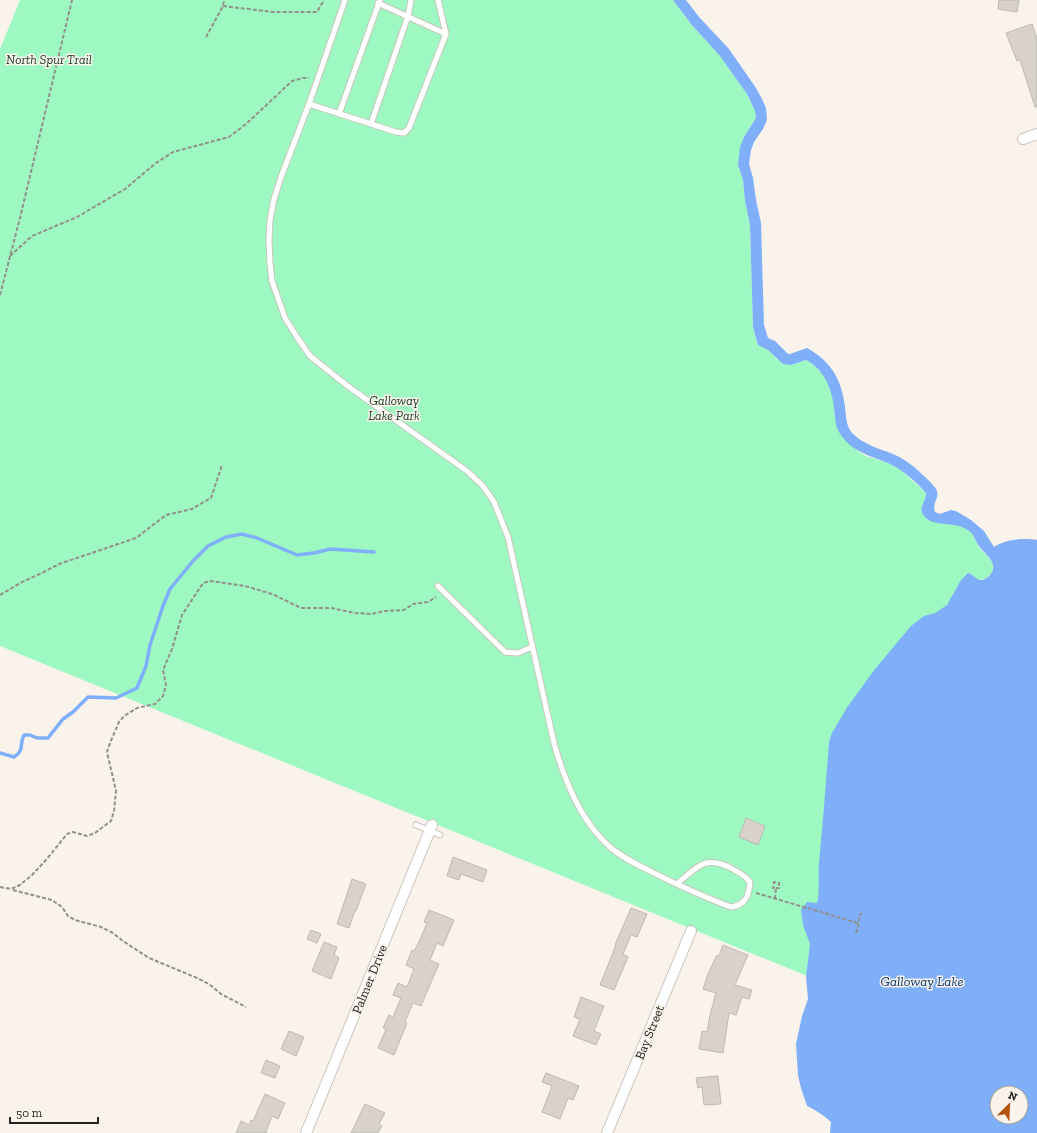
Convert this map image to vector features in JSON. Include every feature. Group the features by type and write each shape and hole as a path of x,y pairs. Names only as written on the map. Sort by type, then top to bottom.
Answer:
{"street":[{"path":"1023,138 1037,134"},
{"name":"Palmer Drive","path":"306,1133 430,828"},
{"name":"Bay Street","path":"607,1133 691,931"}],"lane":[{"path":"345,0 309,104 281,177 270,220 269,248 272,275 285,318 310,356 349,387 467,471 483,486 494,502 508,536 560,766 572,794 588,820 610,847 628,860 677,884 731,907 740,905 750,891 750,882 746,876 722,864 709,862 698,866 677,884"},
{"path":"371,124 408,16 411,0"},
{"path":"309,104 396,132 404,133 409,128 446,34 438,0"},
{"path":"339,114 379,1 446,34"},
{"path":"438,586 505,652 518,653 532,647"},
{"path":"416,825 430,828 440,835"}],"path":[{"path":"0,296 72,0"},
{"path":"206,37 223,6 224,0"},
{"path":"223,6 273,12 318,12 324,0"},
{"path":"10,256 32,236 77,218 125,189 156,163 173,152 229,137 246,124 292,81 302,78 318,78"},
{"path":"0,595 24,581 59,564 136,538 166,515 192,510 211,498 222,465"},
{"path":"11,889 20,885 32,875 67,834 72,832 87,836 95,833 111,821 114,811 116,791 107,752 110,743 119,722 124,716 137,708 155,704 163,696 166,685 164,670 182,615 203,583 211,581 245,586 272,594 301,608 331,608 355,613 371,614 385,611 404,610 414,604 428,602 444,591"},
{"path":"0,887 52,900 62,907 68,916 75,920 113,933 149,958 209,984 221,994 246,1007"},
{"path":"775,899 776,888"},
{"path":"750,891 858,923"},
{"path":"856,933 861,913"}],"green space":[{"name":"Galloway Lake Park","path":"20,0 673,0 691,24 720,56 747,94 755,111 756,118 744,137 738,165 743,180 745,201 750,225 753,327 758,345 768,350 777,359 791,365 806,360 811,362 826,378 833,394 835,419 856,450 866,456 890,464 902,471 926,493 922,506 924,516 928,520 953,524 967,529 993,565 992,573 988,577 982,580 976,579 1037,1070 0,646 0,49"}],"water":[{"name":"Galloway Lake","path":"673,0 686,0 699,17 729,49 756,88 766,108 767,120 754,142 749,164 761,223 764,325 768,338 775,341 788,354 807,348 829,365 841,388 847,424 852,433 866,443 902,458 922,474 937,491 934,506 935,512 940,514 951,510 956,511 971,520 984,531 994,547 1004,542 1015,540 1037,540 1037,1133 830,1133 831,1122 820,1113 807,1106 801,1088 798,1075 796,1044 802,1016 808,999 806,977 810,944 803,925 801,910 807,902 817,903 818,898 819,862 829,742 832,733 848,706 875,669 911,626 924,616 935,613 947,605 961,580 968,573 979,580 985,579 992,572 993,564 969,531 958,526 930,521 923,515 922,509 926,493 910,477 890,464 855,449 844,439 839,432 835,420 833,401 829,387 818,369 806,360 791,365 783,364 768,350 758,345 753,327 750,225 745,201 743,180 738,165 740,147 744,137 756,118 755,111 747,94 720,56 691,24"}],"building":[{"path":"999,0 1019,0 1017,12 998,9"},
{"path":"1032,24 1037,38 1037,107 1035,107 1020,60 1017,61 1006,33"},
{"path":"746,818 765,826 758,845 739,837"},
{"path":"453,857 487,870 483,882 461,874 459,880 447,876"},
{"path":"352,879 366,884 349,928 337,924"},
{"path":"631,908 647,914 637,937 631,935 623,954 628,957 614,990 600,985"},
{"path":"429,910 454,920 443,946 437,943 430,960 439,964 421,1006 413,1003 405,1022 407,1023 394,1055 378,1048 386,1029 383,1028 389,1015 393,1017 401,998 393,995 398,983 407,987 414,969 406,965 412,950 414,951 419,942 427,923 424,922"},
{"path":"311,930 321,934 317,943 307,939"},
{"path":"324,942 337,947 334,955 339,958 331,979 312,971"},
{"path":"723,945 748,955 735,985 752,990 749,999 742,997 736,1015 729,1013 723,1053 699,1049 702,1031 707,1032 716,993 703,989 708,974 717,955 719,956"},
{"path":"581,997 604,1006 594,1031 601,1034 596,1045 573,1036 580,1019 574,1017"},
{"path":"289,1031 304,1037 296,1056 281,1049"},
{"path":"266,1060 280,1066 275,1078 261,1073"},
{"path":"546,1073 579,1086 573,1100 568,1098 560,1119 542,1112 552,1086 542,1082"},
{"path":"718,1076 721,1104 704,1105 702,1087 698,1088 696,1078"},
{"path":"265,1094 285,1103 278,1119 272,1116 266,1132 267,1133 236,1133 241,1121 249,1125 251,1120 253,1121"},
{"path":"365,1104 385,1113 379,1124 382,1126 378,1133 351,1133"}],"waterway":[{"path":"0,753 14,757 20,752 24,735 30,735 37,738 48,738 63,719 73,712 88,697 116,698 137,688 146,666 150,645 170,589 193,561 208,546 226,537 242,534 257,538 297,555 330,549 374,552"}],"park label":[{"name":"North Spur Trail","path":"49,59"}]}
